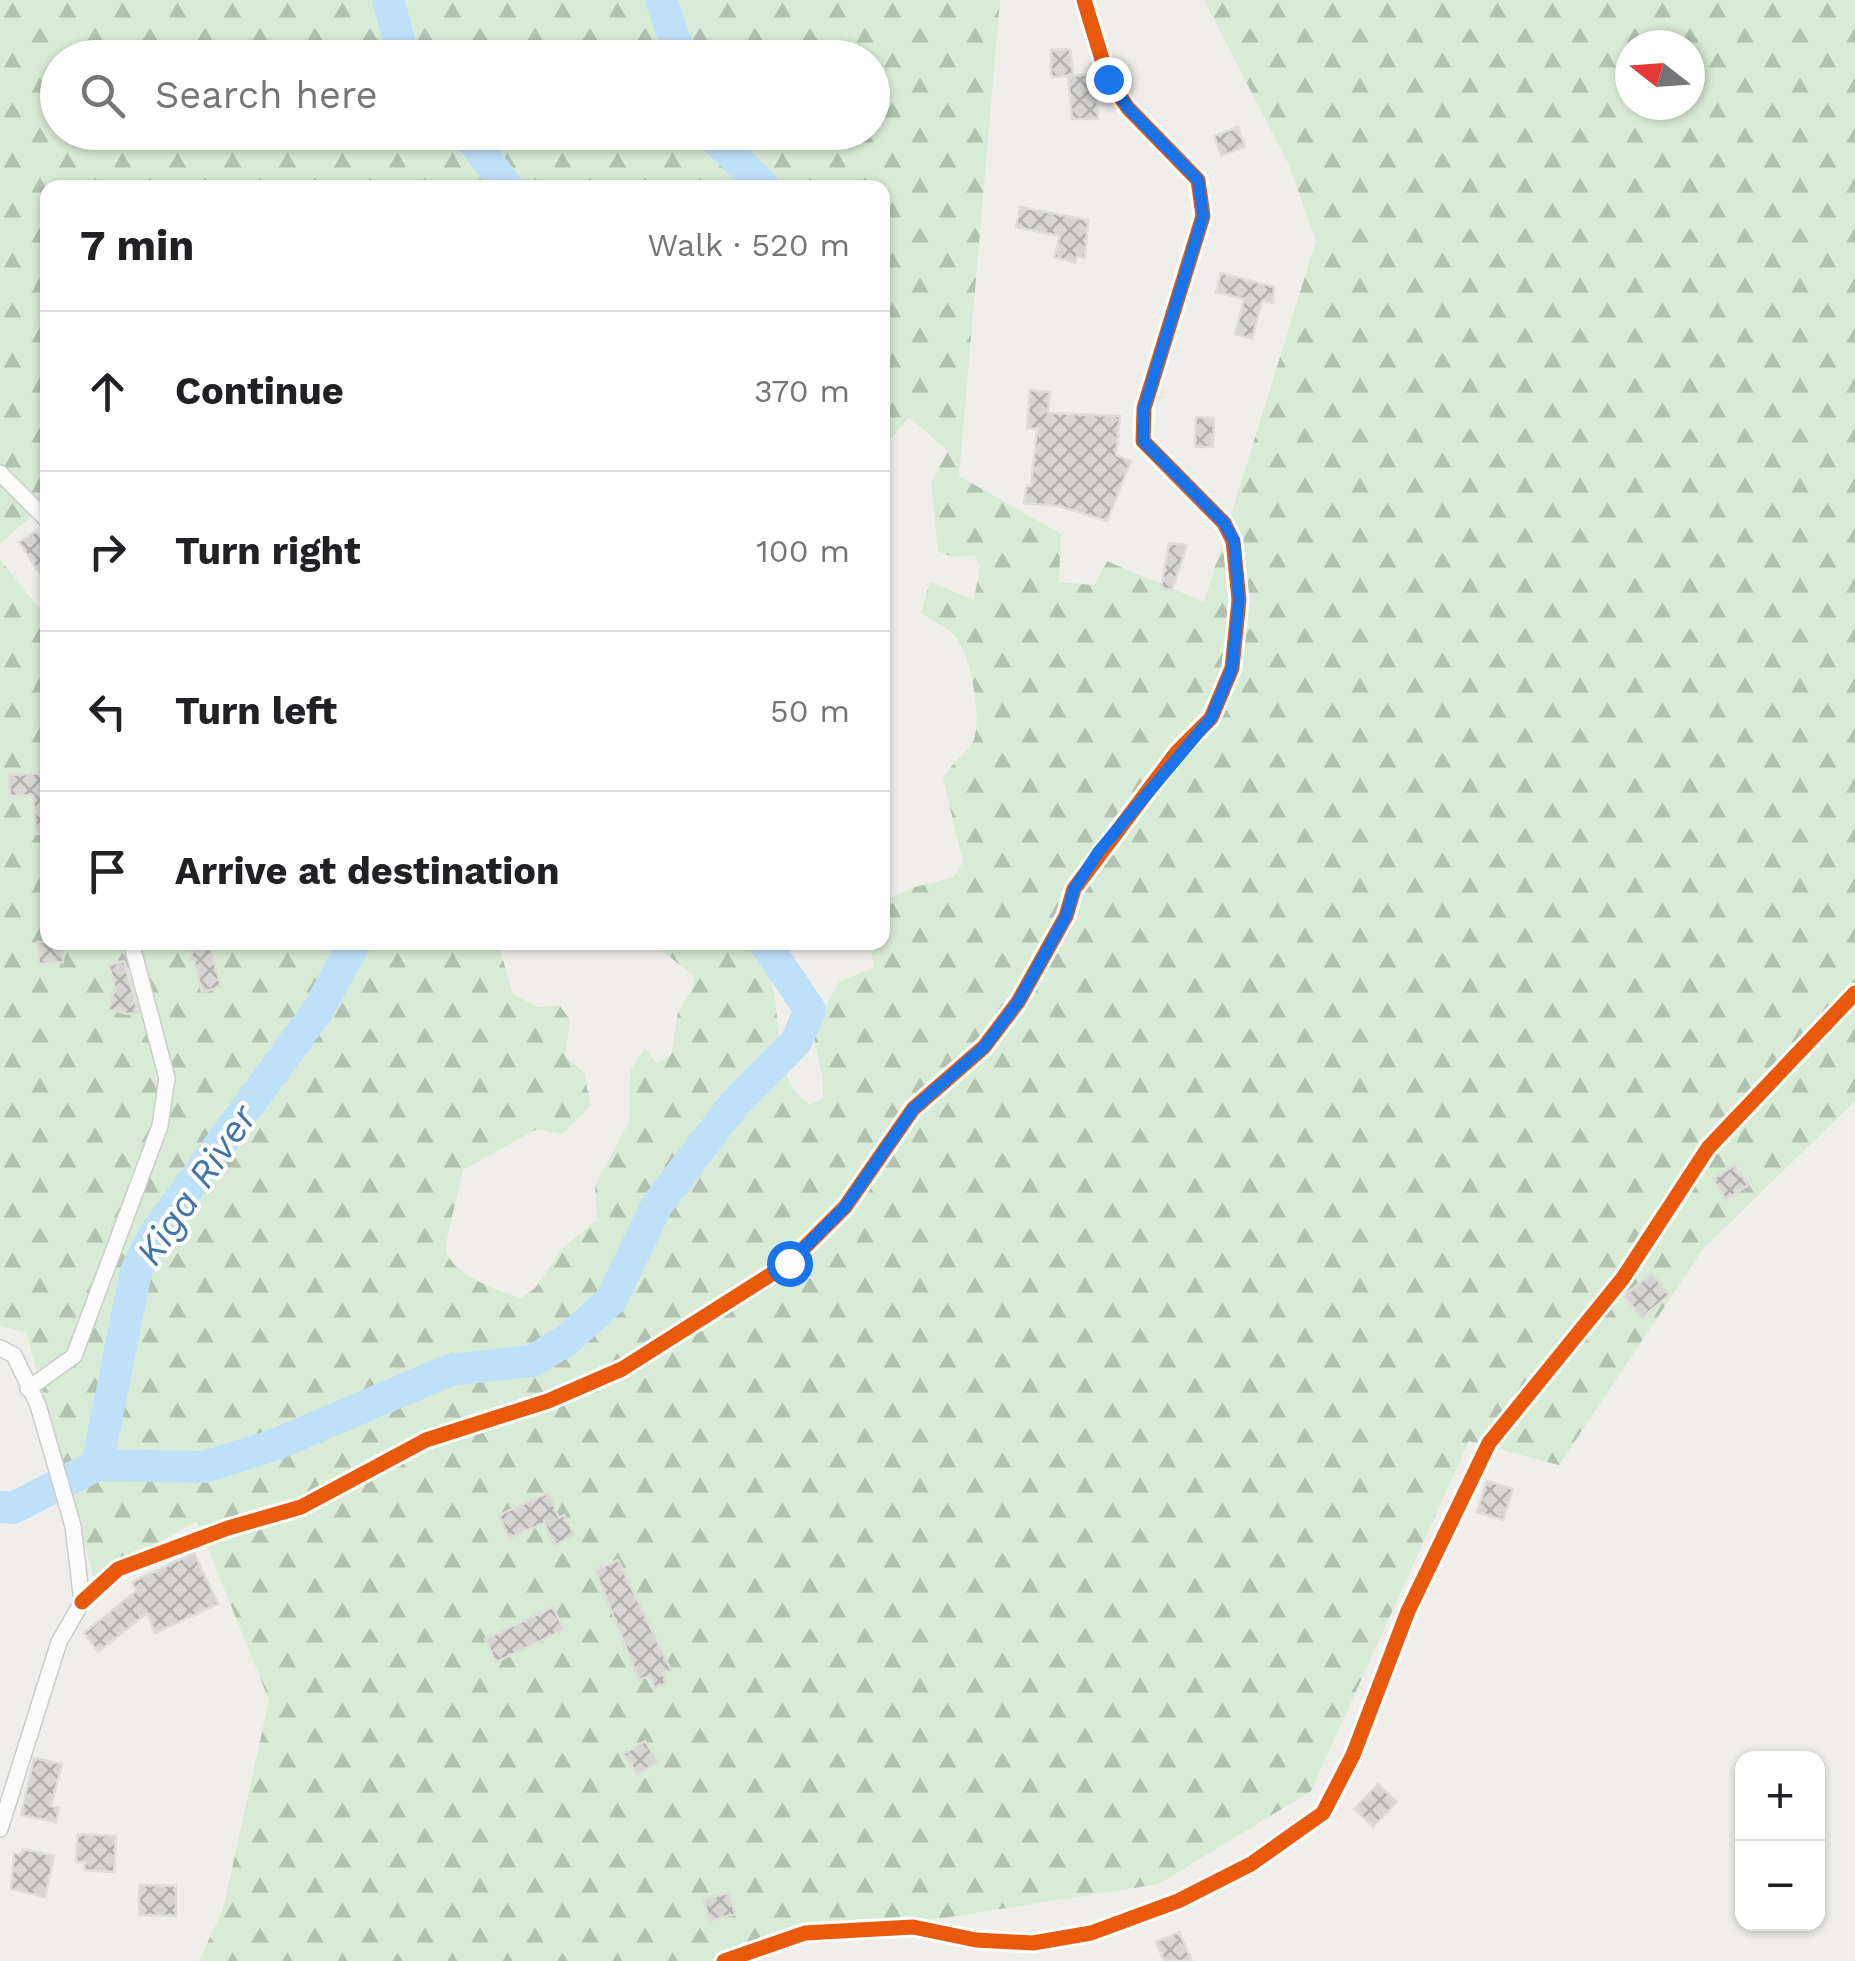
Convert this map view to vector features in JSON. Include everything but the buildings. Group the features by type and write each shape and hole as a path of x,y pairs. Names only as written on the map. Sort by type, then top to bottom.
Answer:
{"street":[{"path":"0,1829 59,1642 82,1602 118,1569 228,1528 301,1507 426,1440 548,1401 622,1369 789,1263 845,1207 913,1109 984,1047 1018,1002 1066,916 1074,889 1099,851 1211,718 1232,668 1239,600 1234,541 1224,523 1143,441 1144,408 1203,216 1198,180 1128,108 1108,79 1084,0"},
{"path":"0,473 40,513"},
{"path":"28,1389 60,1370 74,1356 160,1126 168,1078 133,950"},
{"path":"724,1961 804,1933 913,1928 976,1940 1033,1942 1091,1933 1178,1900 1236,1872 1323,1813 1353,1755 1408,1611 1488,1443 1623,1278 1708,1148 1855,993"},
{"path":"0,1348 14,1355 38,1405 73,1526 82,1602"}],"green space":[{"path":"0,0 1000,0 959,476 1061,534 1059,582 1094,585 1107,561 1204,602 1316,241 1289,165 1204,0 1855,0 1855,1101 1703,1249 1559,1465 1469,1441 1311,1791 1159,1884 809,1939 760,1961 199,1961 223,1909 269,1700 197,1521 94,1578 26,1332 0,1326 0,559 40,609 40,950 500,950 513,994 538,1007 560,1006 570,1020 565,1056 584,1073 591,1106 562,1134 537,1129 463,1170 447,1242 455,1266 489,1287 522,1298 535,1288 563,1248 597,1220 595,1185 629,1122 630,1071 645,1048 657,1064 671,1055 678,1012 694,987 693,976 661,950 758,950 771,979 780,1048 789,1081 810,1105 823,1098 815,1042 817,1026 839,982 874,967 871,950 890,950 890,898 954,877 963,862 943,778 973,742 977,718 974,687 966,656 954,635 921,613 930,582 974,600 980,566 975,555 952,557 938,551 931,482 948,451 909,417 890,440 890,180 40,180 40,509 0,544"}],"waterway":[{"path":"388,0 399,40"},
{"name":"Kiga River","path":"661,0 675,40"},
{"path":"480,150 502,180"},
{"name":"Kiga River","path":"727,150 757,180"},
{"name":"Kiga River","path":"0,1507 13,1508 97,1465 136,1271 154,1235 318,1010 351,950"},
{"path":"97,1465 204,1467 274,1445 450,1370 532,1361 567,1340 611,1300 657,1205 735,1103 796,1042 810,1010 769,950"}],"cycle path":[{"path":"82,1602 118,1569 228,1528 301,1507 426,1440 548,1401 622,1369 789,1263 845,1207 913,1109 984,1047 1018,1002 1066,916 1074,889 1177,752 1211,718 1232,668 1239,600 1233,541 1224,523 1143,441 1144,408 1203,216 1198,180 1128,108 1108,79 1084,0"},
{"path":"724,1961 805,1933 913,1927 976,1940 1033,1943 1091,1933 1178,1901 1251,1864 1323,1813 1353,1755 1408,1611 1489,1443 1623,1278 1708,1148 1855,993"}],"route":[{"path":"789,1263 845,1207 913,1109 984,1047 1018,1002 1066,916 1074,889 1099,851 1178,752 1211,718 1232,668 1239,600 1234,541 1224,523 1143,441 1144,408 1203,216 1198,180 1128,108 1108,79"}]}
